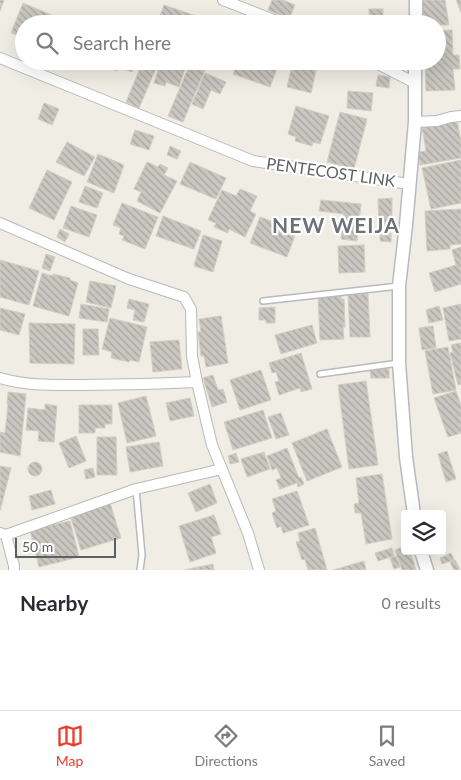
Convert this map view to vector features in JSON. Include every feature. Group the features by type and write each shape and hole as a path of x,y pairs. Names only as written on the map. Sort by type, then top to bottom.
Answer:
{"street":[{"path":"223,0 261,15"},
{"path":"416,0 416,15"},
{"name":"PENTECOST LINK","path":"0,58 15,64"},
{"name":"PENTECOST LINK","path":"29,70 253,161 409,184"},
{"path":"389,70 414,83"},
{"path":"413,510 406,457 399,363 399,286 414,122 415,70"},
{"path":"414,122 437,121 461,116"},
{"path":"0,223 129,279 184,297 190,309 192,356 212,445 248,533 259,570"},
{"path":"0,378 13,382 53,385 131,385 197,382"},
{"path":"14,570 3,534 136,489 222,469"},
{"path":"422,555 427,570"}],"lane":[{"path":"263,300 399,286"},
{"path":"320,374 399,363"},
{"path":"136,489 142,555 140,570"}],"building":[{"path":"0,0 4,0 0,11"},
{"path":"272,0 283,0 295,5 291,15 280,15 268,10"},
{"path":"422,0 445,0 449,25 446,25 446,15 423,15"},
{"path":"456,0 461,0 461,12"},
{"path":"23,3 51,15 18,15"},
{"path":"164,5 193,15 160,15"},
{"path":"369,9 383,9 383,15 369,15"},
{"path":"15,23 15,35 11,33"},
{"path":"446,30 452,30 453,55 459,55 460,69 453,69 455,90 426,91 425,70 446,70"},
{"path":"139,70 155,70 139,108 126,102"},
{"path":"158,70 184,70 179,87 166,82 165,86 154,83"},
{"path":"187,70 205,70 183,122 168,116"},
{"path":"235,70 277,70 270,87 233,74"},
{"path":"291,70 316,70 311,93 287,87"},
{"path":"205,73 226,82 220,94 211,90 203,109 192,104"},
{"path":"378,75 390,77 389,88 376,86"},
{"path":"348,91 373,93 371,111 347,108"},
{"path":"44,103 59,109 52,125 38,119"},
{"path":"296,106 329,116 320,144 313,142 312,146 295,141 296,137 288,134"},
{"path":"340,112 367,119 354,169 327,162"},
{"path":"457,120 461,142 461,158 420,165 418,152 426,151 422,127"},
{"path":"135,130 154,136 149,150 130,144"},
{"path":"67,142 95,157 84,176 56,162"},
{"path":"170,146 181,151 177,159 167,155"},
{"path":"98,154 124,165 114,193 87,182"},
{"path":"461,160 461,203 431,209 422,168"},
{"path":"147,162 158,167 160,164 168,168 164,175 177,181 160,213 137,201 141,192 134,189"},
{"path":"190,162 226,178 216,199 180,184"},
{"path":"47,170 72,182 54,220 29,208"},
{"path":"85,186 103,193 97,208 79,202"},
{"path":"240,189 257,196 250,211 256,214 245,237 229,229 228,233 214,227 216,223 208,220 222,190 236,196"},
{"path":"392,198 392,227 379,227 378,199"},
{"path":"321,200 361,204 357,241 341,239 344,214 319,211"},
{"path":"122,203 158,217 145,249 122,240 124,236 119,234 121,228 113,225"},
{"path":"71,206 97,215 89,237 63,228"},
{"path":"461,209 461,244 450,245 450,249 427,251 425,211"},
{"path":"163,216 201,231 194,249 156,236"},
{"path":"260,217 297,230 287,257 250,243"},
{"path":"60,229 69,234 65,242 57,237"},
{"path":"380,233 391,233 391,242 380,241"},
{"path":"203,235 222,241 213,272 194,266"},
{"path":"364,245 365,272 339,273 338,246"},
{"path":"461,247 461,284 435,292 429,273 456,265 452,250"},
{"path":"46,254 55,257 50,271 42,268"},
{"path":"0,260 39,271 29,305 0,297"},
{"path":"42,273 70,278 70,280 78,283 69,316 33,306"},
{"path":"90,281 116,286 111,308 86,302"},
{"path":"341,294 341,299 344,299 344,339 320,340 318,295"},
{"path":"348,294 368,294 370,337 350,337"},
{"path":"129,299 149,304 144,322 133,320 135,310 127,308"},
{"path":"81,304 109,309 107,322 79,318"},
{"path":"461,304 461,339 449,341 443,308"},
{"path":"439,306 443,320 429,323 426,310"},
{"path":"275,307 275,323 266,323 266,320 259,320 259,308"},
{"path":"0,308 25,314 19,335 0,330"},
{"path":"221,316 228,363 206,367 204,356 201,356 198,332 201,332 199,319"},
{"path":"110,318 147,327 139,362 111,358 112,352 102,349"},
{"path":"29,323 75,324 74,364 30,363"},
{"path":"312,325 317,343 281,354 275,335"},
{"path":"433,326 436,348 422,350 419,328"},
{"path":"83,329 98,329 99,355 83,355"},
{"path":"179,340 182,369 153,372 150,342"},
{"path":"461,343 461,384 458,385 450,353 453,352 451,345"},
{"path":"448,347 456,390 433,394 425,351"},
{"path":"301,353 312,389 301,392 300,388 279,395 275,382 279,381 276,372 272,373 269,363"},
{"path":"370,369 389,369 389,378 371,378"},
{"path":"261,370 271,400 240,410 230,380"},
{"path":"213,375 218,390 223,389 227,402 212,407 203,378"},
{"path":"366,381 378,465 349,469 338,385"},
{"path":"456,391 461,405 461,433 448,437 434,398"},
{"path":"8,392 26,394 20,456 0,452 0,432 5,433"},
{"path":"146,396 156,436 127,443 118,403"},
{"path":"190,398 194,416 170,421 166,403"},
{"path":"45,404 57,406 54,442 38,441 39,431 26,430 28,408 45,410"},
{"path":"79,405 112,405 112,424 105,424 105,428 95,428 95,433 79,433"},
{"path":"263,410 272,438 233,450 224,422"},
{"path":"281,413 289,435 276,439 268,417"},
{"path":"327,429 342,467 307,481 292,443"},
{"path":"76,436 86,461 69,468 59,443"},
{"path":"97,437 116,437 117,475 97,475"},
{"path":"159,442 163,466 130,472 126,447"},
{"path":"287,448 299,478 301,477 304,484 298,487 297,483 280,489 276,480 281,478 277,468 272,470 267,456"},
{"path":"447,451 456,479 446,482 438,454"},
{"path":"264,452 270,469 247,477 241,459"},
{"path":"236,453 239,462 230,464 228,456"},
{"path":"35,462 40,464 42,469 40,474 35,476 30,474 28,469 30,464"},
{"path":"0,466 11,468 0,511"},
{"path":"93,468 95,477 86,479 84,470"},
{"path":"382,474 392,539 366,544 361,513 355,513 354,504 359,503 356,478"},
{"path":"210,484 217,503 196,512 188,493"},
{"path":"51,490 55,504 32,510 29,496"},
{"path":"297,491 309,525 283,533 281,526 277,528 272,513 276,511 272,499"},
{"path":"110,503 121,538 81,550 70,515"},
{"path":"214,515 221,534 211,537 216,553 190,562 179,526"},
{"path":"70,521 79,557 39,567 30,530"},
{"path":"315,528 327,570 308,570 305,559 302,560 296,542 300,541 298,533"},
{"path":"392,548 394,556 378,561 375,553"},
{"path":"401,548 401,555 411,555 416,570 402,570 395,550"},
{"path":"451,553 454,560 442,564 440,558"},
{"path":"396,556 400,567 394,569 390,558"},
{"path":"455,560 460,569 458,570 454,570 450,562"},
{"path":"364,561 366,570 333,570"},
{"path":"213,564 214,570 184,570"}],"district":[{"name":"NEW WEIJA","path":"336,226"}]}
